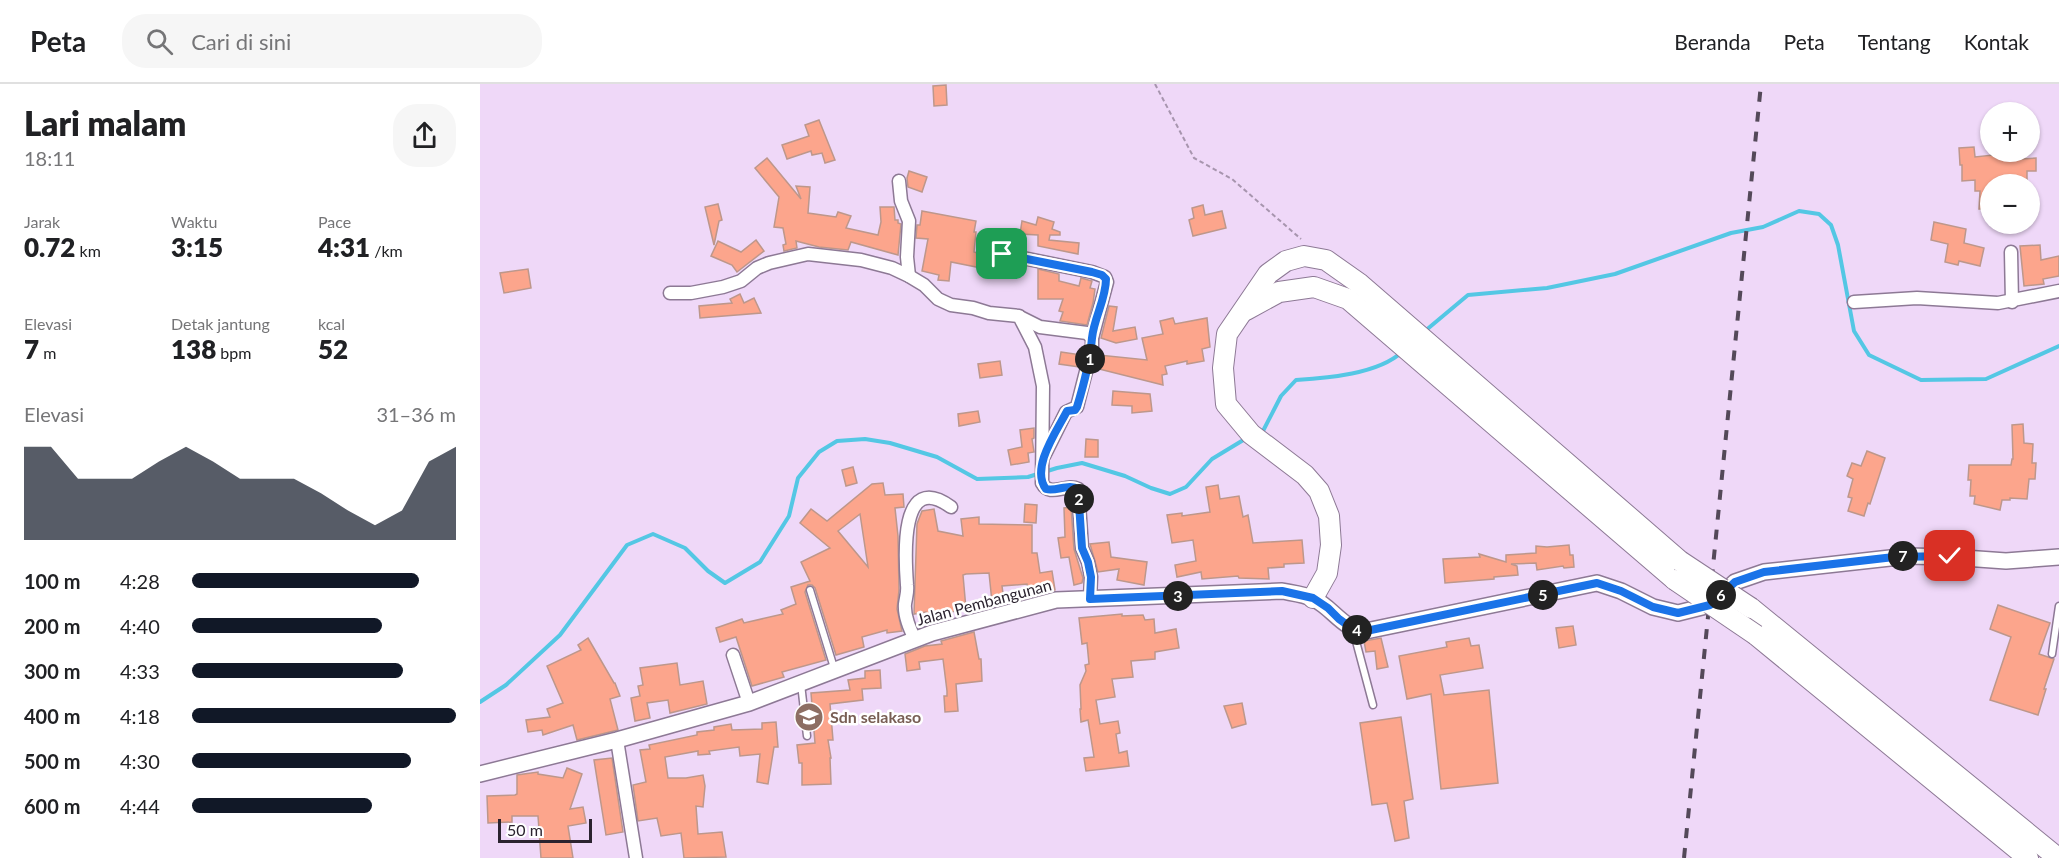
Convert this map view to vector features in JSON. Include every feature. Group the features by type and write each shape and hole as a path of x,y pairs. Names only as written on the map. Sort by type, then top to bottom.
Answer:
{"main road":[{"path":"1303,248 1314,287"},
{"path":"1303,248 1268,274 1240,314 1227,334 1223,368 1226,404 1251,434 1305,475 1319,491 1329,516 1331,546 1327,573 1313,598"},
{"path":"1303,248 1326,260 1360,284 1405,336"},
{"path":"1240,314 1279,292 1314,287 1348,299 1405,336 1680,561 1751,608 2058,858"},
{"path":"1437,363 1675,580 1756,635 2028,858"}],"street":[{"path":"899,181 901,201 909,222 907,257 909,276"},
{"path":"2011,252 2012,302"},
{"path":"670,293 691,293 723,287 741,281 757,268 769,263 808,254 861,260 892,268 924,285 938,299 951,305 989,313 1019,316 1040,327 1087,333 1092,338"},
{"path":"995,254 1092,272 1105,277 1107,282 1077,407 1075,410 1067,411 1041,461"},
{"path":"1854,302 1917,298 1985,304 2012,302 2059,291"},
{"path":"1019,316 1035,347 1044,387 1042,483 1046,489 1073,486 1078,489 1082,548 1091,577 1090,599"},
{"path":"915,640 910,630 905,606 908,590 905,551 909,518 916,503 921,500 940,500 951,507"},
{"path":"1353,629 1366,631 1597,583 1621,591 1653,607 1678,613 1710,605 1735,582 1764,572 1901,556 1950,556 2006,561 2059,557"},
{"name":"Jalan Pembangunan","path":"480,774 617,740 749,703 957,625 1056,600 1282,591 1313,598 1353,629"},
{"path":"733,655 749,703"},
{"path":"617,740 636,858"}],"lane":[{"path":"810,590 835,671"},
{"path":"2052,654 2059,606"},
{"path":"1353,629 1373,705"},
{"path":"801,684 807,736"}],"path":[{"path":"1155,84 1194,158 1232,179 1303,248"}],"building":[{"path":"946,85 947,105 934,106 933,86"},
{"path":"819,120 835,160 825,163 822,153 812,155 811,151 787,159 782,145 809,136 805,125"},
{"path":"1974,147 1975,157 1980,156 1980,162 2036,162 2036,171 2027,171 2027,174 1980,174 1980,191 1975,191 1975,180 1962,181 1959,148"},
{"path":"767,158 801,199 796,186 810,187 808,213 836,217 838,212 851,216 846,228 878,235 881,222 880,207 894,207 895,220 901,224 898,255 851,242 848,250 819,247 796,241 797,248 784,251 783,245 786,244 783,228 774,227 779,197 755,168"},
{"path":"909,171 927,177 922,192 908,187"},
{"path":"718,204 722,220 719,221 714,245 705,207"},
{"path":"1203,205 1205,215 1222,211 1226,228 1193,236 1189,220 1194,218 1192,208"},
{"path":"922,211 976,221 974,252 987,256 994,262 1019,266 1019,270 991,270 951,262 949,281 938,280 939,275 922,271 928,239 916,238 917,225 920,225"},
{"path":"1038,217 1054,222 1052,229 1060,232 1060,235 1050,235 1049,240 1079,243 1078,254 1038,246 1038,235 1020,234 1022,221 1036,225"},
{"path":"1934,222 1966,229 1964,243 1984,248 1980,266 1959,261 1958,265 1945,262 1948,244 1931,240"},
{"path":"756,240 764,251 737,272 732,265 711,256 718,241 741,252"},
{"path":"2040,245 2041,260 2059,256 2059,276 2043,279 2044,284 2024,286 2020,246"},
{"path":"528,269 531,288 504,293 500,273"},
{"path":"1038,269 1059,274 1059,281 1079,286 1081,278 1092,281 1090,288 1095,289 1087,325 1060,321 1063,312 1059,311 1063,299 1038,299"},
{"path":"740,294 744,303 754,298 761,313 700,318 699,306 732,303 730,299"},
{"path":"1109,306 1117,307 1113,331 1135,327 1137,339 1116,343 1101,338"},
{"path":"1173,318 1175,324 1207,318 1210,347 1202,349 1204,361 1187,364 1187,361 1165,366 1167,374 1162,375 1163,385 1095,368 1099,355 1147,360 1142,338 1163,334 1160,321"},
{"path":"1061,352 1082,355 1079,367 1059,364"},
{"path":"1000,361 1002,375 980,378 978,364"},
{"path":"1113,391 1150,394 1152,411 1132,413 1132,406 1112,405"},
{"path":"978,411 980,422 959,426 958,414"},
{"path":"2023,424 2024,443 2033,444 2032,463 2036,463 2035,479 2029,479 2027,499 2002,500 2000,510 1974,504 1975,496 1970,496 1969,465 2011,465 2013,459 2012,425"},
{"path":"1034,428 1032,439 1034,452 1028,453 1029,462 1011,465 1008,450 1022,447 1020,430"},
{"path":"1086,439 1098,440 1098,457 1085,457"},
{"path":"1867,451 1885,458 1864,516 1848,511 1852,498 1848,497 1853,479 1847,476 1852,463 1861,466"},
{"path":"853,467 857,483 846,486 842,470"},
{"path":"883,483 885,495 903,494 904,507 895,508 898,536 897,609 902,631 887,633 887,630 862,637 864,647 836,655 815,588 808,585 805,592 826,660 782,672 784,677 752,686 736,637 720,642 716,628 742,619 744,623 783,614 781,610 796,604 791,587 810,581 801,562 830,548 800,523 811,509 827,521 872,484","holes":["860,514 868,567 838,531"]},
{"path":"1218,485 1220,499 1239,496 1243,517 1248,515 1253,543 1302,540 1304,563 1268,568 1269,579 1239,578 1238,576 1202,579 1201,572 1177,577 1175,565 1196,561 1193,540 1172,543 1167,515 1182,513 1182,516 1210,512 1206,487"},
{"path":"1025,504 1037,505 1036,523 1024,522"},
{"path":"1071,507 1074,549 1083,578 1082,583 1074,585 1069,557 1061,558 1058,538 1065,537 1064,508"},
{"path":"934,509 938,531 963,536 961,519 979,517 979,524 1032,525 1032,553 1037,553 1040,573 1052,571 1055,590 1033,593 1032,586 1028,587 1027,584 1002,586 1004,601 992,602 989,573 966,574 963,575 966,609 927,617 926,612 914,614 917,524 922,511"},
{"path":"1109,542 1111,557 1147,562 1144,585 1117,580 1119,569 1098,572 1090,544"},
{"path":"1569,545 1574,567 1564,568 1563,566 1537,570 1536,563 1511,564 1517,566 1518,575 1445,583 1443,559 1480,557 1479,554 1506,562 1506,555 1536,553 1536,546"},
{"path":"1998,605 2050,623 2039,654 2054,659 2038,715 1990,700 2011,637 1990,629"},
{"path":"1122,614 1122,616 1143,615 1145,620 1154,619 1155,633 1176,629 1179,648 1155,652 1155,659 1131,661 1133,677 1112,679 1115,697 1096,700 1100,724 1118,721 1120,733 1116,734 1119,753 1127,751 1129,766 1086,771 1084,758 1094,757 1088,720 1081,722 1080,685 1086,671 1085,665 1089,664 1087,643 1082,644 1079,618"},
{"path":"1573,626 1576,645 1559,648 1556,628"},
{"path":"974,632 979,659 981,659 982,681 956,684 958,711 945,712 944,696 947,696 947,691 943,659 919,662 920,669 907,671 905,654"},
{"path":"588,638 615,683 620,696 610,699 618,730 577,740 573,725 543,735 542,730 528,732 526,720 550,717 547,709 563,703 547,666 581,650 578,645"},
{"path":"1381,638 1388,667 1377,669 1375,651 1366,652 1364,641"},
{"path":"1469,638 1471,646 1479,645 1483,668 1440,675 1444,695 1489,690 1498,783 1441,789 1431,694 1407,699 1399,656 1447,647 1446,642"},
{"path":"677,663 680,685 703,681 707,704 670,713 668,700 647,703 650,718 635,721 631,698 640,696 638,686 643,685 640,668"},
{"path":"880,670 881,688 862,689 863,700 830,704 833,740 828,740 831,784 802,785 802,763 799,763 797,745 815,743 811,693 850,690 848,680 865,678 865,671"},
{"path":"1242,703 1246,724 1232,728 1224,706"},
{"path":"1401,717 1413,799 1404,801 1409,838 1395,841 1387,803 1372,805 1360,723"},
{"path":"776,722 778,747 774,747 768,784 757,782 760,754 740,756 739,747 709,751 710,754 698,755 698,751 665,757 668,778 703,775 705,786 703,807 696,806 698,834 722,832 726,857 684,858 681,833 661,836 657,818 638,821 633,785 646,782 640,750 650,749 649,745 697,735 697,732 714,730 714,727 731,724 732,730 762,729 762,723"},
{"path":"612,758 623,832 606,835 594,760"},
{"path":"567,768 582,774 570,809 583,807 586,823 568,826 573,858 541,858 538,816 512,816 512,822 488,823 487,796 517,794 517,775 538,772 538,774 563,778"}],"waterway":[{"path":"1425,331 1468,295 1547,288 1615,274 1731,233 1763,227 1799,211 1819,214 1831,225 1838,245 1854,331 1869,355 1921,380 1986,379 2059,346"},
{"path":"1260,432 1263,431 1281,396 1296,380 1352,374 1380,365 1402,352"},
{"path":"480,702 506,685 560,635 627,545 653,534 685,548 708,571 725,583 760,562 789,516 798,478 819,452 837,441 865,439 890,443 937,457 977,479 1028,477 1082,463 1125,476 1170,494 1186,487 1212,459 1245,439"}],"railway":[{"path":"1684,858 1761,84"}],"place":[{"name":"Sdn selakaso","path":"809,717"}],"route":[{"path":"1002,254 1092,272 1102,275 1107,282 1077,407 1075,410 1067,411 1041,461 1042,483 1046,489 1073,486 1078,489 1082,548 1091,577 1090,599 1282,591 1313,598 1353,629 1366,631 1597,583 1621,591 1653,607 1678,613 1710,605 1735,582 1764,572 1880,558 1950,556"}]}
